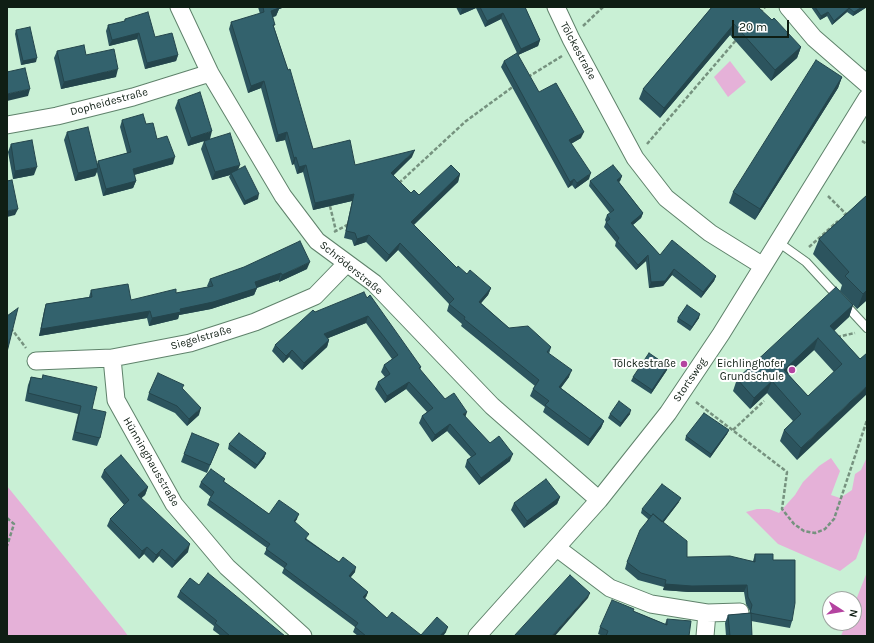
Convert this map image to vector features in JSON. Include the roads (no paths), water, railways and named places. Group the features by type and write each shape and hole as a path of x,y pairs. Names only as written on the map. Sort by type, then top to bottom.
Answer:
{"street":[{"name":"Schröderstraße","path":"179,7 210,73 283,196 317,241 374,283 492,406 600,500"},
{"name":"Tölckestraße","path":"556,7 573,43 635,158 666,198 710,233 763,266"},
{"path":"788,7 814,38 867,84"},
{"name":"Dopheidestraße","path":"7,125 57,116 133,97 210,73"},
{"name":"Stortsweg","path":"478,636 600,500 683,392 867,98"},
{"name":"Siegelstraße","path":"36,361 112,358 190,343 255,322 315,296 347,263"},
{"name":"Hünninghausstraße","path":"112,358 116,400 174,504 228,567 304,636"},
{"path":"557,548 610,588 651,604 706,613 740,612"},
{"path":"705,636 706,613"}],"lane":[{"path":"778,242 799,256 866,327"}],"place":[{"name":"Tölckestraße","path":"684,364"},
{"name":"Eichlinghofer Grundschule","path":"792,370"}]}
